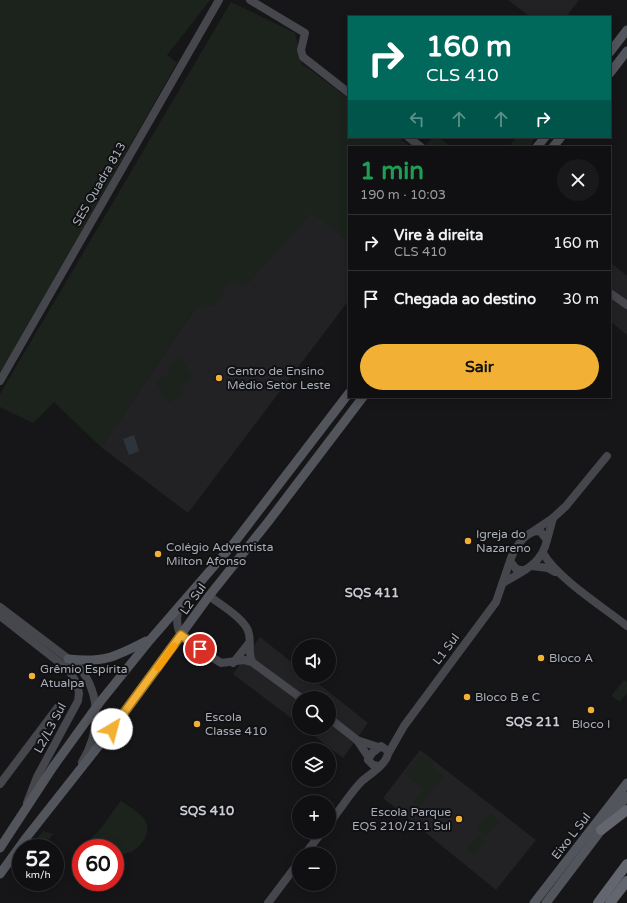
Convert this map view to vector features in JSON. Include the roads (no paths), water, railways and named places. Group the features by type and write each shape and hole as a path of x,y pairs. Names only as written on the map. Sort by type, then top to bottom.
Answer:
{"highway":[{"path":"601,830 627,810"},
{"path":"598,903 627,864"},
{"path":"610,903 627,881"}],"main road":[{"path":"611,51 627,30"},
{"path":"611,72 627,51"},
{"path":"554,146 560,138"},
{"path":"347,396 349,406 356,406"},
{"name":"L2 Sul","path":"0,848 24,810 96,707 150,640 222,558 347,396"},
{"name":"L2 Sul","path":"0,874 26,838 112,729 209,596 362,398"},
{"path":"334,412 342,413 345,421"},
{"path":"234,543 235,552 243,554"},
{"path":"222,558 231,560 233,566"},
{"path":"68,659 90,662 115,657 150,640"},
{"name":"Eixo L Sul","path":"534,903 627,783"},
{"name":"Eixo L Sul","path":"546,903 627,796"},
{"path":"610,817 627,803"}],"street":[{"name":"SES Quadra 813","path":"0,381 219,0"},
{"path":"250,0 305,33 300,50 303,57 348,92"},
{"path":"409,138 420,146"},
{"path":"611,294 627,305"},
{"path":"532,532 553,518 566,506 607,456"},
{"path":"503,583 532,567 545,556 553,518"},
{"path":"532,532 540,531 547,540"},
{"path":"550,531 545,556 560,574 627,626"},
{"name":"L1 Sul","path":"377,769 388,754 404,726 496,602 515,550 532,532"},
{"path":"510,561 516,569 520,570 532,567 560,574"},
{"path":"517,575 532,567"},
{"path":"209,596 245,624 249,632 249,655 252,662"},
{"path":"0,607 68,659 85,674 92,692 96,710 94,736 85,758 73,778"},
{"path":"178,609 177,625 181,635 221,663 233,663 244,660 252,662 292,691"},
{"name":"L2/L3 Sul","path":"0,616 69,670 74,677 79,693 74,710 37,777 24,810"},
{"path":"233,663 249,643"},
{"path":"0,784 58,707"},
{"path":"336,724 357,740 377,769"},
{"name":"L1 Sul","path":"369,759 380,746 404,726"},
{"path":"336,815 362,782 377,769 379,770 387,762 394,750 398,737"},
{"path":"357,740 386,748 388,754"},
{"path":"362,782 369,759"},
{"path":"310,847 317,839"},
{"path":"268,903 292,871"}],"place":[{"name":"Centro de Ensino Médio Setor Leste","path":"219,378"},
{"name":"Igreja do Nazareno","path":"468,541"},
{"name":"Colégio Adventista Milton Afonso","path":"158,554"},
{"name":"Bloco A","path":"541,658"},
{"name":"Grêmio Espírita Atualpa","path":"32,676"},
{"name":"Bloco B e C","path":"467,697"},
{"name":"Bloco I","path":"591,710"},
{"name":"Escola Classe 410","path":"197,724"},
{"name":"Escola Parque EQS 210/211 Sul","path":"459,819"}],"district":[{"name":"SQS 411","path":"372,593"},
{"name":"SQS 211","path":"533,722"},
{"name":"SQS 410","path":"207,811"}]}
